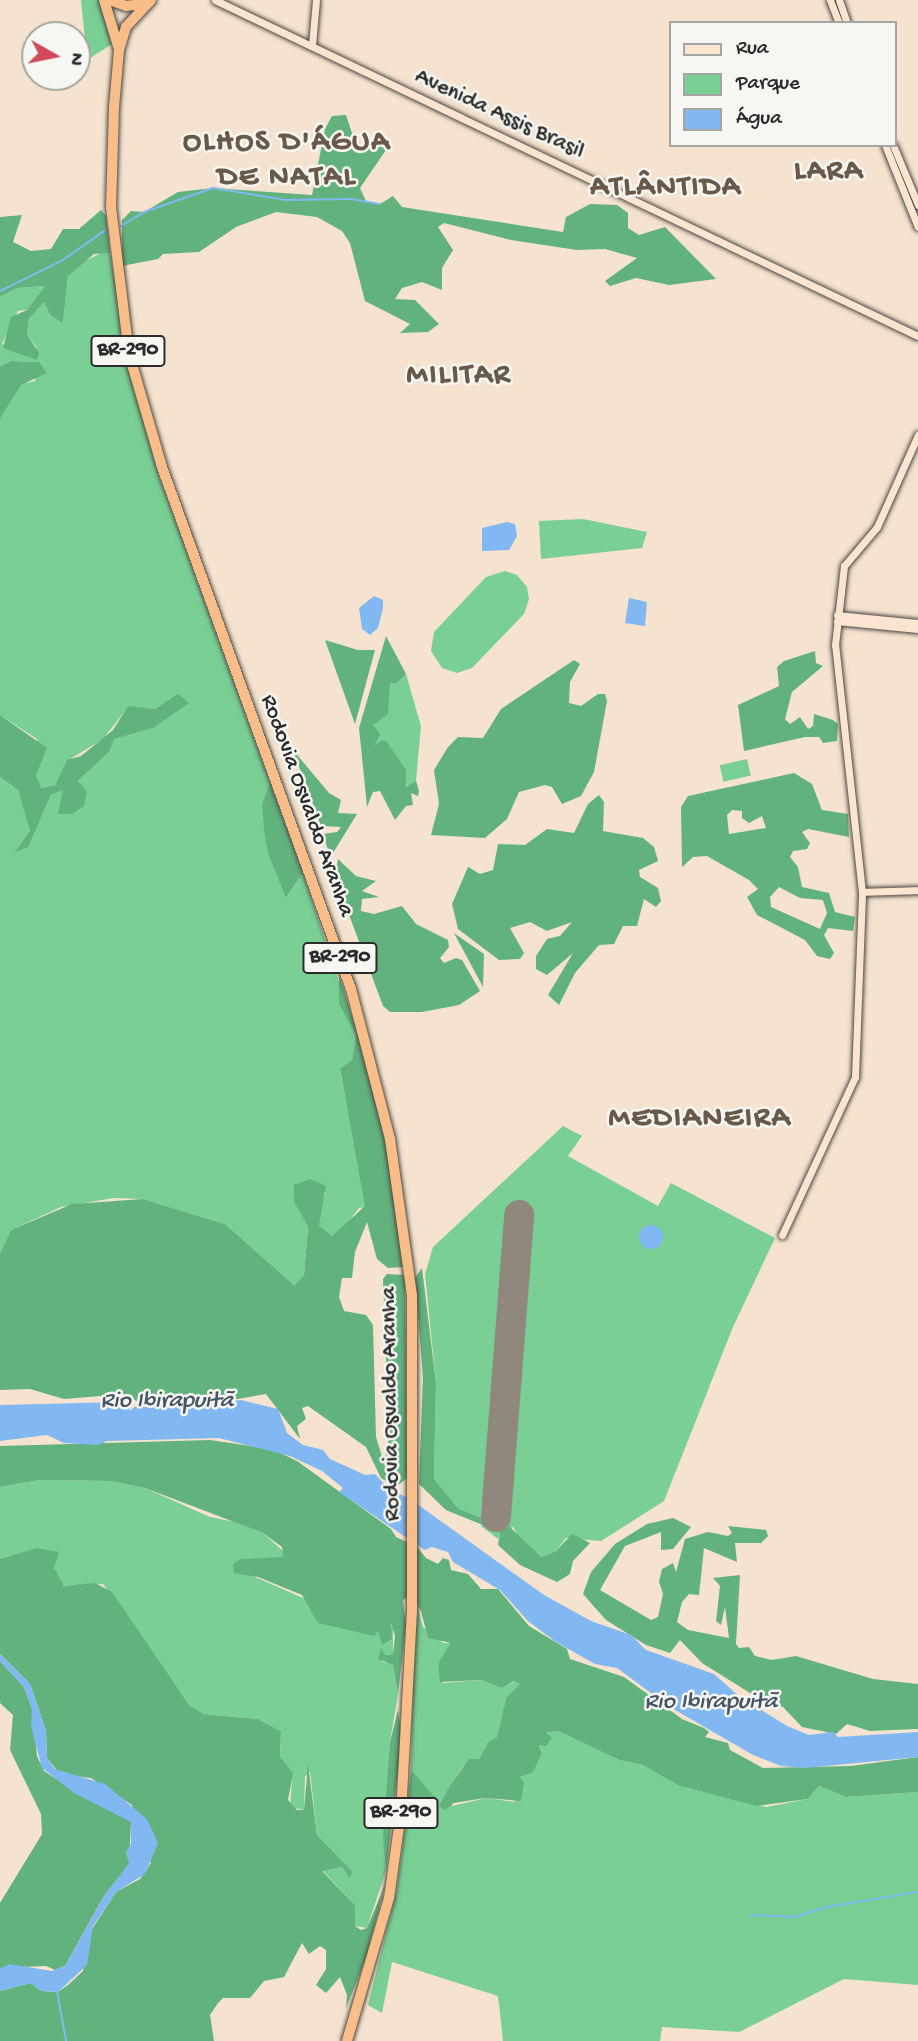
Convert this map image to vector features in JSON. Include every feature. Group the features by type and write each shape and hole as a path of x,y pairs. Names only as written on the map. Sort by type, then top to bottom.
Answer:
{"highway":[{"path":"106,0 126,6 151,1"},
{"name":"BR-290","path":"106,0 119,50"},
{"name":"BR-290","path":"119,50 130,20 151,1"},
{"name":"Rodovia Osvaldo Aranha","path":"119,50 111,207 129,354 162,467 310,870 373,1068 402,1205 412,1295 414,1472 412,1611 396,1855 376,1953 347,2041"}],"main road":[{"name":"Avenida Assis Brasil","path":"215,0 918,336"},
{"path":"312,45 316,0"},
{"path":"830,0 838,21"},
{"path":"839,0 846,21"},
{"path":"886,147 918,228"},
{"path":"894,147 918,205"},
{"path":"782,1235 855,1077 862,892 835,645 844,566 877,527 915,451 918,435"},
{"path":"837,618 916,626"},
{"path":"862,892 918,890"}],"green space":[{"path":"81,0 102,0 112,33 112,44 91,57 91,21 83,21"},
{"path":"346,115 355,142 368,147 379,137 392,141 360,188 366,201 380,204 393,196 402,207 563,232 566,217 590,204 617,205 628,213 628,228 639,235 665,227 716,279 669,285 636,278 610,286 605,281 637,258 605,249 577,250 511,240 444,223 438,227 453,250 442,268 442,290 422,282 402,288 395,299 415,300 439,324 428,332 400,333 410,324 365,301 350,243 342,231 317,217 276,212 236,227 199,252 163,254 158,259 122,266 122,220 131,211 144,212 178,192 213,188 312,195 325,129 332,116"},
{"path":"101,210 106,216 110,253 94,254 68,276 63,323 50,315 44,302 29,319 27,334 39,353 37,360 3,348 11,317 27,310 45,286 17,288 0,297 0,217 22,215 13,242 31,251 51,249 63,229 79,229"},
{"path":"105,251 110,253 129,365 159,476 270,782 262,804 287,897 303,873 356,1034 352,1060 340,1070 366,1207 359,1208 338,1235 332,1236 319,1225 319,1208 326,1192 294,1202 308,1227 304,1275 294,1285 225,1224 143,1199 114,1198 61,1207 11,1230 0,1253 0,777 18,790 27,816 30,830 16,850 40,820 51,795 64,789 59,814 78,781 109,752 113,739 153,728 176,709 178,695 155,709 128,707 103,739 67,761 55,785 40,788 36,775 37,739 0,715 0,419 21,384 35,381 39,362 11,361 0,366 0,297 17,288 45,286 27,310 18,311 2,344 37,348 27,334 29,319 44,302 50,315 63,322 68,276 77,265"},
{"path":"11,361 39,362 47,373 21,385 0,419 0,366"},
{"path":"583,519 647,532 642,548 541,559 539,521"},
{"path":"505,571 517,575 527,587 529,599 524,614 472,668 457,673 442,668 431,651 434,632 486,577"},
{"path":"386,636 406,674 397,683 390,683 388,714 373,725 380,734 374,746 382,740 387,742 406,770 406,787 416,781 419,791 418,796 411,793 413,805 406,806 395,820 380,791 373,792 367,807 359,728"},
{"path":"325,640 358,650 375,650 355,724"},
{"path":"815,651 816,663 823,666 792,692 785,719 790,724 800,717 808,729 813,726 814,714 833,720 838,724 837,741 823,743 819,737 805,737 744,751 738,705 779,686 777,667 784,661"},
{"path":"574,660 580,664 570,682 569,703 581,706 598,694 605,694 607,701 594,772 581,796 562,804 552,787 545,785 519,792 507,819 485,838 431,835 439,804 434,770 448,747 458,737 483,738 501,709"},
{"path":"406,674 421,726 416,781 407,788 402,765 392,750 374,746 373,726 390,683 397,683"},
{"path":"178,694 189,703 153,728 114,739 109,752 78,781 87,792 84,806 72,814 58,814 63,790 51,795 28,847 15,852 30,830 18,790 0,777 0,715 47,748 36,775 41,788 55,785 67,760 81,756 113,730 128,706 155,709"},
{"path":"293,750 329,793 341,800 338,813 357,814 333,853 329,853 323,834 337,832 341,827 321,826"},
{"path":"747,759 751,776 724,782 720,765"},
{"path":"794,773 812,784 822,810 848,814 849,837 808,829 802,832 810,843 807,849 793,851 790,857 798,867 802,887 829,893 835,912 855,917 853,931 828,928 824,935 834,953 830,959 817,956 805,940 757,915 747,897 758,889 749,880 707,856 693,857 682,867 681,807 688,796","holes":["732,810 742,811 742,818 749,823 762,816 766,828 729,834 727,815","779,887 800,898 823,900 827,913 820,929 771,907 770,897"]},
{"path":"270,782 303,873 286,898 268,853 264,829 262,804"},
{"path":"599,795 604,802 603,831 643,838 654,847 658,861 639,870 640,877 658,888 661,901 656,907 644,899 637,926 623,926 614,944 599,945 575,973 559,1005 548,995 573,953 547,975 536,969 536,956 547,939 560,936 572,922 547,931 530,922 510,928 524,953 520,959 499,960 458,929 452,904 468,867 480,874 493,870 498,844 525,845 547,829 574,833 588,804"},
{"path":"338,859 356,876 376,881 362,891 379,897 362,899 361,911 374,914 402,906 416,924 448,940 449,947 440,958 444,963 456,958 462,960 480,991 459,1005 422,1012 390,1012 383,1006 335,877"},
{"path":"454,933 484,954 483,987"},
{"path":"339,975 369,1070 387,1150 403,1267 388,1268 377,1259 367,1222 355,1252 352,1278 342,1278 339,1297 344,1311 366,1315 373,1325 376,1437 384,1463 389,1439 383,1279 387,1274 405,1275 407,1478 396,1487 381,1478 366,1447 308,1406 302,1408 306,1419 297,1426 300,1439 266,1394 232,1400 190,1397 143,1405 125,1394 64,1399 30,1389 0,1390 0,1253 11,1230 72,1204 143,1199 225,1224 294,1285 304,1275 308,1227 294,1202 294,1185 310,1179 326,1186 319,1225 332,1236 365,1206 340,1069 352,1060 356,1034 339,1004"},
{"path":"563,1126 582,1136 568,1156 658,1206 671,1183 775,1238 733,1327 664,1501 601,1541 566,1538 556,1551 541,1557 524,1545 513,1527 500,1533 498,1539 481,1526 485,1519 459,1509 434,1479 436,1383 425,1274 433,1247"},
{"path":"422,1268 436,1383 434,1479 459,1509 485,1519 485,1526 446,1510 419,1484 423,1377 415,1278"},
{"path":"210,1440 272,1449 297,1461 391,1529 396,1537 417,1547 426,1558 438,1564 443,1558 449,1560 451,1570 468,1574 481,1589 498,1589 529,1626 567,1649 570,1659 624,1677 682,1719 704,1728 709,1732 705,1737 728,1743 730,1750 763,1768 851,1766 918,1757 918,1792 846,1797 819,1786 808,1799 757,1806 680,1786 643,1765 619,1760 558,1731 546,1733 552,1738 546,1746 539,1745 542,1753 533,1772 519,1777 524,1782 521,1801 485,1798 454,1803 445,1810 439,1806 451,1784 469,1759 479,1759 488,1742 497,1737 506,1698 520,1684 514,1681 502,1688 481,1680 440,1682 438,1663 451,1643 428,1638 421,1611 410,1595 403,1600 406,1625 398,1694 393,1665 378,1659 381,1648 385,1655 393,1654 395,1636 391,1623 392,1639 382,1645 378,1631 374,1636 318,1623 302,1595 258,1577 234,1573 233,1564 241,1559 283,1557 282,1547 263,1533 145,1488 111,1481 39,1480 0,1487 0,1446"},
{"path":"39,1480 111,1481 145,1488 210,1517 235,1522 263,1533 284,1552 283,1557 275,1560 260,1558 253,1576 392,1637 388,1629 393,1625 393,1654 384,1655 382,1662 393,1664 398,1694 390,1742 386,1870 367,1928 355,1926 355,1905 322,1870 342,1867 352,1871 317,1835 310,1771 305,1777 304,1810 290,1807 292,1780 280,1757 281,1731 258,1719 204,1714 189,1705 103,1584 65,1586 57,1579 53,1561 35,1548 0,1559 0,1487"},
{"path":"673,1518 691,1527 673,1549 661,1550 661,1532 625,1546 600,1590 651,1620 658,1617 663,1594 659,1582 662,1569 673,1563 676,1572 685,1539 708,1532 728,1536 732,1533 728,1526 766,1530 768,1536 761,1543 735,1543 737,1562 704,1548 699,1595 689,1594 682,1602 677,1622 688,1630 729,1638 725,1607 721,1625 716,1621 720,1586 713,1578 740,1575 736,1644 739,1648 749,1647 755,1656 772,1660 796,1656 873,1679 918,1684 918,1729 870,1731 847,1724 836,1734 802,1727 783,1707 766,1703 702,1663 680,1640 670,1653 646,1645 606,1620 583,1594 591,1572 615,1544 647,1524"},
{"path":"509,1526 541,1557 556,1551 572,1534 590,1543 573,1561 570,1574 557,1582 520,1565 498,1545 500,1532"},
{"path":"35,1548 59,1552 54,1568 64,1586 95,1583 112,1592 189,1705 204,1714 258,1719 281,1731 280,1757 293,1773 288,1800 297,1810 304,1810 308,1764 317,1835 352,1871 350,1878 342,1867 322,1871 355,1905 355,1926 361,1930 367,1928 385,1885 365,1961 346,2008 347,1995 340,1977 326,1993 316,1985 326,1969 326,1950 320,1946 309,1954 302,1943 284,1977 264,1981 250,1998 223,1998 218,2003 210,2015 214,2041 0,2041 0,1991 31,1983 41,1991 58,1992 68,1985 83,1971 90,1932 116,1892 140,1879 151,1863 132,1805 91,1778 60,1774 47,1758 46,1731 30,1684 0,1654 0,1559"},
{"path":"415,1599 423,1627 443,1643 452,1643 438,1663 443,1683 481,1680 502,1688 515,1681 521,1684 506,1698 497,1737 488,1742 479,1759 464,1765 451,1784 452,1806 486,1798 515,1802 518,1776 537,1762 542,1753 539,1744 546,1733 558,1731 619,1760 643,1765 687,1788 766,1807 808,1799 819,1786 846,1797 918,1792 918,1985 844,1979 739,2032 662,2027 660,2041 503,2041 498,1996 392,1962 382,2013 368,2005 397,1889 406,1820 423,1818 437,1808 411,1770"},
{"path":"0,1661 24,1687 32,1709 37,1756 44,1771 85,1798 109,1808 106,1801 113,1801 111,1808 116,1811 122,1804 133,1811 119,1812 131,1822 129,1864 104,1896 65,1966 55,1970 46,1966 0,1968 0,1903 42,1834 41,1814 10,1750 13,1715 0,1703"},
{"path":"398,1710 402,1737 386,1870 383,1837 390,1742"},
{"path":"411,1770 439,1802 433,1812 406,1820"}],"water":[{"path":"507,522 515,524 517,536 509,550 482,551 482,528"},
{"path":"374,596 383,600 383,608 378,628 370,635 362,629 359,608"},
{"path":"629,598 647,602 645,626 625,623"},
{"path":"651,1225 659,1229 663,1237 659,1245 651,1249 643,1245 639,1237 643,1229"},
{"name":"Rio Ibirapuitã","path":"241,1400 278,1409 287,1433 303,1445 323,1450 330,1459 365,1475 375,1474 389,1489 410,1499 544,1595 591,1621 631,1635 646,1650 714,1674 740,1697 787,1726 809,1735 833,1732 838,1737 918,1732 918,1757 805,1768 781,1766 753,1755 670,1707 617,1668 595,1664 556,1642 528,1621 500,1590 453,1562 448,1552 432,1547 425,1550 339,1492 343,1488 322,1471 290,1456 219,1438 107,1441 98,1445 64,1443 47,1435 0,1441 0,1405 121,1402 130,1405 129,1411 139,1404 200,1405"},
{"path":"0,1654 30,1684 46,1731 47,1758 55,1769 105,1784 147,1819 158,1843 145,1874 116,1892 93,1926 87,1965 58,1992 41,1991 31,1983 0,1991 0,1968 10,1964 52,1971 65,1966 106,1893 129,1864 126,1852 131,1844 131,1822 74,1793 42,1768 31,1726 32,1709 24,1687 0,1661"}],"waterway":[{"path":"121,226 144,212 213,188 286,200 351,199 380,204"},
{"path":"0,291 63,260 104,231"},
{"path":"750,1915 795,1917 826,1907 918,1892"},
{"path":"57,1991 66,2041"}],"runway":[{"path":"496,1517 519,1215"}],"district":[{"name":"OLHOS D'ÁGUA DE NATAL","path":"287,161"},
{"name":"LARA","path":"829,173"},
{"name":"ATLÂNTIDA","path":"666,189"},
{"name":"MILITAR","path":"459,377"},
{"name":"MEDIANEIRA","path":"700,1120"}]}
